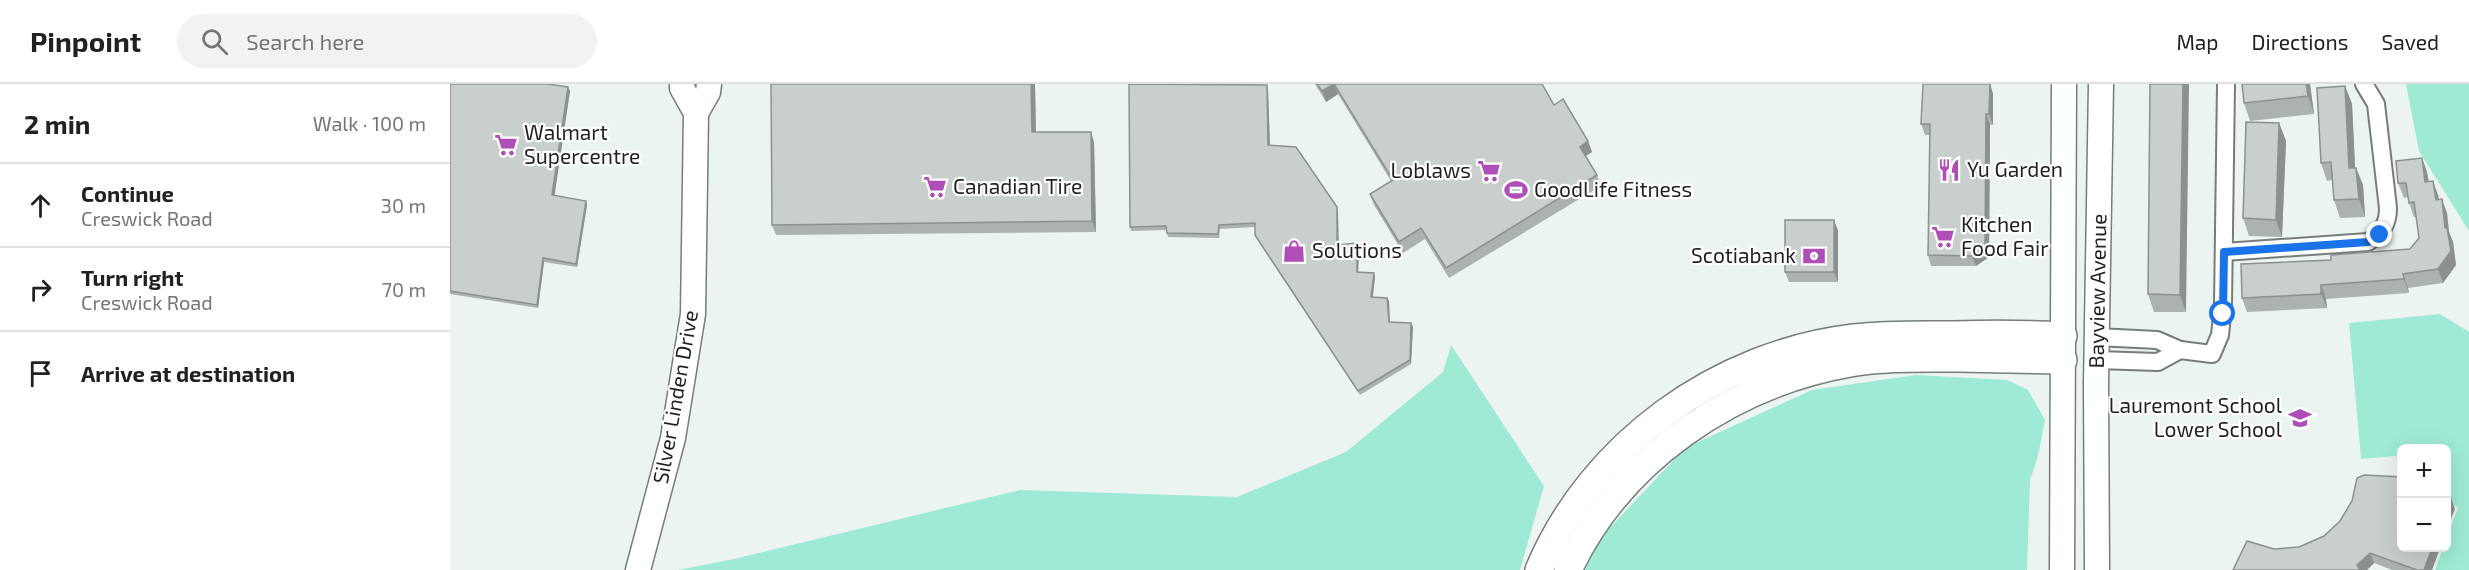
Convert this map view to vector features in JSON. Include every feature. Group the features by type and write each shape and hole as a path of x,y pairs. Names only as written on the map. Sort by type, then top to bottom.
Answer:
{"main road":[{"name":"Silver Linden Drive","path":"682,84 696,113"},
{"name":"Silver Linden Drive","path":"638,570 673,438 693,314 696,113 708,92 709,84"},
{"name":"Bayview Avenue","path":"2062,570 2064,84"},
{"name":"Bayview Avenue","path":"2097,570 2097,349 2101,84"},
{"path":"1539,570 1561,525 1590,484 1620,451 1691,394 1767,358 1853,338 1913,335 2097,349"},
{"path":"1568,570 1601,513 1642,468 1683,432 1731,402 1788,378 1851,363 2063,348"}],"street":[{"path":"2097,349 2157,340 2180,350 2212,354 2220,336 2223,314 2226,84"},
{"path":"2224,252 2368,242 2380,235 2388,220 2387,196 2376,104 2364,84"},
{"path":"2097,349 2158,362 2180,350"}],"green space":[{"path":"2406,84 2469,84 2469,231 2419,151"},
{"path":"2440,314 2469,332 2469,570 2435,570 2442,552 2451,552 2451,527 2458,507 2451,504 2451,444 2397,444 2397,461 2396,456 2361,459 2349,323"},
{"path":"1451,345 1544,486 1520,570 678,570 734,559 1020,490 1237,497 1346,452 1443,372"},
{"path":"1916,375 2007,380 2028,390 2045,420 2038,456 2030,480 2027,570 1585,570 1603,535 1685,448 1812,390"}],"building":[{"name":"Walmart Supercentre","path":"450,84 548,84 568,87 552,195 586,201 576,264 543,258 537,305 450,291"},
{"name":"Canadian Tire","path":"771,84 1031,84 1032,132 1091,132 1092,221 772,225"},
{"path":"1129,84 1267,85 1268,145 1296,147 1337,207 1337,245 1357,243 1357,272 1374,273 1371,297 1387,298 1389,322 1411,323 1410,360 1358,391 1255,235 1255,223 1219,225 1218,234 1167,233 1166,226 1130,227"},
{"path":"1317,84 1334,84 1322,91"},
{"name":"Loblaws","path":"1334,84 1542,84 1554,105 1563,99 1588,141 1580,147 1597,175 1446,268 1421,228 1399,242 1370,194 1393,180"},
{"path":"1923,84 1990,84 1989,114 1986,114 1985,246 1972,256 1928,255 1930,124 1921,124"},
{"path":"2150,84 2183,84 2180,295 2148,294"},
{"path":"2242,84 2306,84 2308,96 2244,103"},
{"path":"2345,86 2349,168 2356,168 2359,199 2334,200 2331,162 2321,163 2317,88"},
{"path":"2246,122 2279,123 2276,220 2243,218"},
{"path":"2422,158 2425,182 2433,181 2436,200 2442,199 2445,228 2447,228 2451,251 2438,269 2403,274 2404,279 2321,285 2321,294 2242,298 2241,264 2331,260 2331,255 2410,249 2419,238 2414,202 2409,203 2406,183 2398,183 2396,161"},
{"name":"Scotiabank","path":"1785,220 1834,220 1834,272 1785,272"},
{"path":"2364,475 2397,477 2397,552 2431,552 2424,570 2417,570 2370,553 2357,565 2360,570 2233,570 2247,541 2274,549 2299,547 2324,536 2340,521 2352,501 2357,478"}],"place":[{"name":"Walmart Supercentre","path":"506,145"},
{"name":"Yu Garden","path":"1949,170"},
{"name":"Loblaws","path":"1489,171"},
{"name":"Canadian Tire","path":"935,187"},
{"name":"GoodLife Fitness","path":"1516,190"},
{"name":"Kitchen Food Fair","path":"1943,237"},
{"name":"Solutions","path":"1294,251"},
{"name":"Scotiabank","path":"1814,256"},
{"name":"Lauremont School Lower School","path":"2300,418"}],"route":[{"path":"2223,314 2224,252 2368,242 2380,235"}]}
